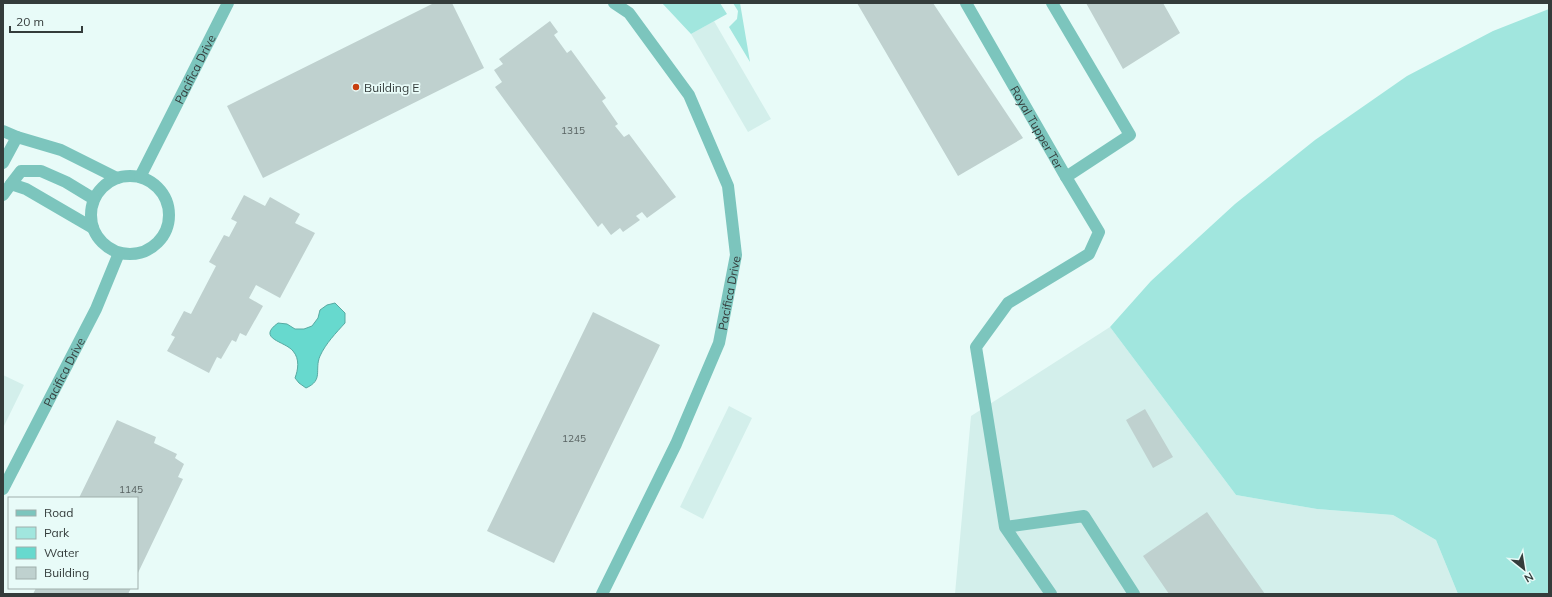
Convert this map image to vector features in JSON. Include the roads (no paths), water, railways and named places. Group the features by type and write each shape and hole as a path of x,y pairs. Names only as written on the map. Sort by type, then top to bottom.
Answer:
{"street":[{"name":"Pacifica Drive","path":"140,177 228,3"},
{"name":"Pacifica Drive","path":"602,594 676,444 719,343 736,255 728,186 689,95 629,13 614,3"},
{"name":"Royal Tupper Ter","path":"966,3 1066,177 1130,135 1052,3"},
{"path":"3,131 17,137 61,150 117,178"},
{"path":"3,163 17,137"},
{"path":"3,195 21,171 41,171 66,182 94,199"},
{"path":"136,175 140,177 149,180 160,189 167,200 169,213 167,226 162,237 154,246 143,252 131,254 119,253 107,247 99,239 93,228 90,215 94,199 99,190 110,180 122,176 136,175"},
{"path":"1051,594 1005,527 976,346 1008,303 1089,254 1099,232 1066,177"},
{"path":"11,184 26,189 93,228"},
{"name":"Pacifica Drive","path":"3,489 96,309 119,253"},
{"path":"1005,527 1065,520 1084,516 1134,594"}],"water":[{"path":"335,303 345,313 345,323 331,338 322,351 318,361 317,378 312,385 306,388 295,378 298,364 297,357 293,351 274,339 270,333 272,328 278,323 287,324 295,329 304,329 312,326 318,318 320,310 327,305"}],"place":[{"name":"Building E","path":"356,87"}]}
